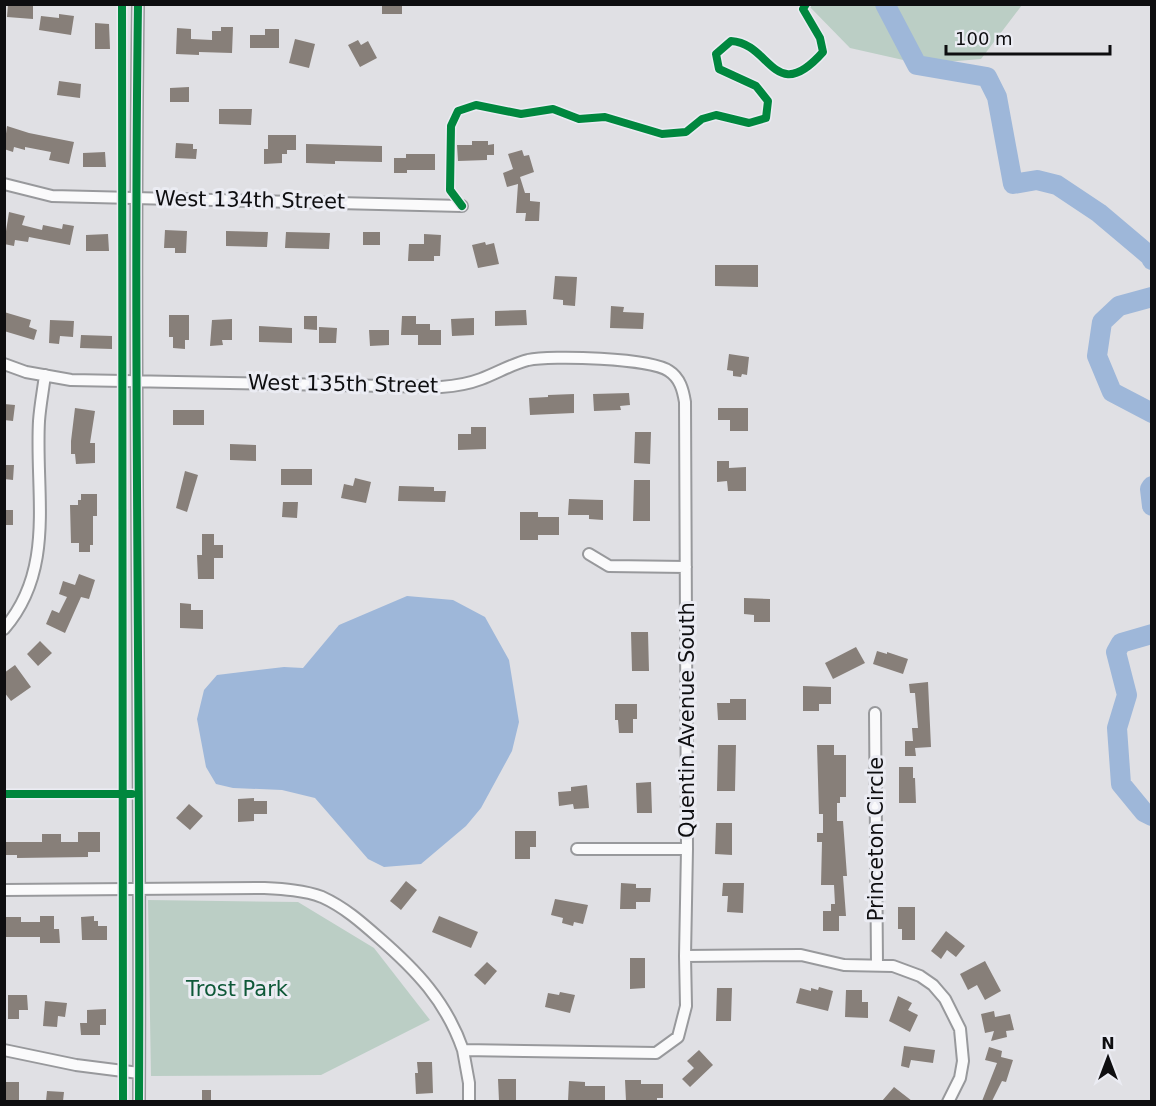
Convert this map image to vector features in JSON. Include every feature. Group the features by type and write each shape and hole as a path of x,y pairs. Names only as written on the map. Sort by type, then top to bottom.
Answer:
{"street":[{"path":"138,4 135,198 138,380 139,1101"},
{"name":"West 134th Street","path":"4,184 52,196 462,206"},
{"name":"West 135th Street","path":"4,364 71,380 441,387 470,383 527,361 544,358 651,364 669,370 675,376"},
{"path":"4,629 25,599 34,577 39,552 39,420 45,375"},
{"name":"Quentin Avenue South","path":"463,1050 656,1053 678,1037 686,1006 686,567 684,402 683,392 675,376"},
{"path":"589,554 609,566 686,567"},
{"name":"Princeton Circle","path":"875,713 877,965"},
{"path":"577,849 687,849"},
{"path":"4,890 263,888 304,892 328,901 354,916 428,984 458,1034 468,1074 469,1101"},
{"path":"685,956 789,954 844,965 893,966 920,976 933,985 954,1014 960,1029 963,1061 960,1078 948,1101"},
{"path":"4,1050 76,1065 139,1073"}],"green space":[{"path":"808,5 1022,5 981,59 921,64 850,48"},
{"name":"Trost Park","path":"148,900 298,902 374,948 430,1020 321,1075 151,1076"}],"water":[{"path":"407,596 453,600 485,617 509,660 519,722 512,751 481,808 466,826 421,864 384,867 368,859 315,798 282,790 233,788 216,784 206,767 197,719 204,690 217,675 284,667 303,668 339,625"}],"building":[{"path":"8,4 33,4 33,19 7,17"},
{"path":"382,4 402,4 402,14 382,14"},
{"path":"59,14 74,16 71,35 39,30 41,16 59,18"},
{"path":"95,23 109,24 110,49 95,49"},
{"path":"221,27 233,27 232,53 176,54 177,28 191,29 191,39 212,40 212,31 221,31"},
{"path":"265,29 279,29 279,48 250,48 250,35 265,35"},
{"path":"295,39 315,44 309,68 289,63"},
{"path":"358,40 361,45 368,41 377,58 360,67 348,45"},
{"path":"59,81 81,84 80,98 57,95"},
{"path":"189,87 189,102 170,102 170,88"},
{"path":"219,109 252,109 251,125 219,124"},
{"path":"7,126 74,142 69,164 49,160 51,152 25,147 25,150 14,147 13,152 4,149"},
{"path":"268,135 296,135 296,150 287,150 287,154 282,154 282,163 264,164 264,149 268,149"},
{"path":"472,141 488,141 488,145 494,144 494,155 487,155 487,160 458,161 457,145 472,145"},
{"path":"176,143 193,144 193,149 197,149 196,159 175,158"},
{"path":"306,144 382,146 382,162 306,163"},
{"path":"522,150 524,156 529,155 534,172 520,177 525,193 530,193 530,201 540,202 539,221 525,221 526,213 516,213 518,184 507,187 503,173 513,169 508,154"},
{"path":"105,152 106,167 83,167 83,153"},
{"path":"406,154 435,154 435,170 407,170 407,173 394,173 394,158 406,158"},
{"path":"9,212 25,216 22,225 42,230 43,225 62,229 63,224 74,226 70,245 29,237 28,242 15,240 14,246 4,244"},
{"path":"165,230 187,231 186,253 175,253 175,248 164,248"},
{"path":"226,231 268,232 267,247 226,246"},
{"path":"286,232 330,233 329,249 285,248"},
{"path":"363,232 380,232 380,245 363,245"},
{"path":"108,234 109,251 86,251 86,235"},
{"path":"424,234 441,235 440,256 434,256 434,261 408,261 409,244 424,244"},
{"path":"485,242 486,245 494,243 499,264 478,268 472,245"},
{"path":"715,265 758,265 758,287 715,286"},
{"path":"555,276 577,277 575,306 563,305 563,300 553,299"},
{"path":"611,306 624,307 623,312 644,313 643,329 610,328"},
{"path":"526,310 527,325 495,326 495,311"},
{"path":"4,312 31,320 29,327 37,330 34,340 4,331"},
{"path":"169,315 189,315 189,340 185,340 185,349 173,348 173,337 169,337"},
{"path":"304,316 317,316 317,330 304,329"},
{"path":"402,316 416,316 416,324 430,324 430,330 441,330 441,345 418,345 418,335 401,335"},
{"path":"474,318 474,335 452,336 451,319"},
{"path":"232,319 232,340 222,340 223,345 210,346 212,320"},
{"path":"50,320 74,321 73,337 60,336 59,344 49,343"},
{"path":"259,326 292,328 292,343 259,342"},
{"path":"319,327 337,328 336,343 319,343"},
{"path":"369,330 389,330 389,345 370,346"},
{"path":"81,335 112,336 112,349 80,348"},
{"path":"729,354 749,357 747,375 733,376 733,371 727,370"},
{"path":"629,393 630,405 620,406 621,410 594,411 593,394"},
{"path":"574,394 574,413 530,415 529,398"},
{"path":"4,404 15,405 13,421 4,420"},
{"path":"75,408 95,411 90,443 95,443 95,463 76,464 75,454 71,454"},
{"path":"718,408 748,408 748,431 730,431 730,420 718,420"},
{"path":"173,410 204,410 204,425 173,425"},
{"path":"471,427 486,427 486,449 458,450 458,434 471,434"},
{"path":"635,432 651,432 650,464 634,463"},
{"path":"230,444 256,445 256,461 230,460"},
{"path":"717,461 729,461 729,468 746,467 746,491 728,491 727,481 717,482"},
{"path":"4,465 14,465 13,480 4,479"},
{"path":"281,469 312,469 312,485 281,485"},
{"path":"185,471 198,475 187,512 176,508"},
{"path":"355,478 371,482 366,503 341,498 344,484 353,486"},
{"path":"634,480 650,480 650,521 633,521"},
{"path":"399,486 434,487 434,491 446,491 445,502 398,501"},
{"path":"81,494 97,494 97,516 93,516 93,545 90,545 90,552 79,552 79,543 71,543 70,505 78,505"},
{"path":"569,499 603,500 603,520 589,519 589,515 568,515"},
{"path":"283,502 298,502 297,518 282,517"},
{"path":"4,510 13,510 13,525 4,525"},
{"path":"520,512 538,512 538,517 559,517 559,535 538,535 538,540 520,540"},
{"path":"202,534 214,534 214,545 223,545 223,558 214,558 214,579 198,579 197,555 202,555"},
{"path":"79,574 95,580 89,599 81,597 65,633 46,624 52,610 59,613 67,597 59,594 63,581 75,585"},
{"path":"744,598 770,599 770,622 754,622 754,615 744,614"},
{"path":"180,603 191,604 191,610 203,610 203,629 180,628"},
{"path":"631,632 648,632 649,671 632,671"},
{"path":"40,641 52,653 38,666 27,654"},
{"path":"856,647 865,663 833,679 825,663"},
{"path":"877,651 908,659 903,674 873,664"},
{"path":"15,665 31,687 11,701 4,692 4,673"},
{"path":"928,682 931,747 915,748 916,756 905,756 905,741 913,741 912,728 918,728 915,693 910,693 909,684"},
{"path":"803,686 831,687 831,704 819,704 819,711 803,711"},
{"path":"730,699 746,699 746,720 718,720 717,703 730,703"},
{"path":"615,704 637,704 637,719 633,719 633,733 619,733 618,720 615,720"},
{"path":"718,745 736,745 735,791 717,791"},
{"path":"817,745 834,745 834,755 846,755 846,797 840,797 840,803 837,803 837,821 843,821 847,876 843,876 846,916 839,916 839,931 823,931 823,911 831,911 831,904 835,904 834,885 821,885 822,842 817,842 817,833 823,833 823,814 819,814"},
{"path":"899,767 913,767 916,803 899,803"},
{"path":"651,782 652,813 637,813 636,783"},
{"path":"587,785 589,808 574,809 573,804 559,806 558,792 571,791 571,787"},
{"path":"254,798 254,801 267,801 267,814 254,814 254,821 238,822 238,799"},
{"path":"189,804 203,816 190,830 176,818"},
{"path":"716,823 732,823 732,855 715,854"},
{"path":"515,831 536,831 536,847 530,847 530,859 515,859"},
{"path":"78,832 100,832 100,852 88,852 88,857 17,858 17,855 6,855 6,842 42,842 42,834 61,834 61,842 78,842"},
{"path":"406,881 417,890 401,910 390,901"},
{"path":"621,883 636,884 636,888 651,888 650,902 636,902 636,909 620,909"},
{"path":"723,883 744,883 743,913 727,912 728,896 722,896"},
{"path":"555,899 588,905 583,924 574,922 573,926 562,923 563,918 551,915"},
{"path":"898,907 915,907 915,940 902,940 902,929 898,929"},
{"path":"40,916 54,916 54,929 59,929 60,943 40,943 40,937 6,937 6,917 21,917 21,922 40,922"},
{"path":"94,916 94,921 98,921 98,926 107,926 107,940 82,940 81,917"},
{"path":"439,916 478,932 471,948 432,932"},
{"path":"946,931 965,946 956,957 947,950 941,959 931,951"},
{"path":"630,958 645,958 645,988 630,989"},
{"path":"985,961 1001,991 985,1000 977,985 968,990 960,974"},
{"path":"487,962 497,971 485,985 474,975"},
{"path":"819,987 833,991 828,1011 796,1003 800,988 811,991 811,988 818,990"},
{"path":"717,988 732,988 731,1021 716,1021"},
{"path":"846,990 862,990 862,1002 868,1002 868,1018 845,1017"},
{"path":"560,992 575,995 570,1013 545,1007 548,993 559,995"},
{"path":"8,995 27,995 28,1010 19,1010 19,1019 8,1019"},
{"path":"898,996 912,1003 908,1010 918,1015 910,1032 889,1021"},
{"path":"45,1001 67,1003 65,1017 58,1016 57,1027 43,1026"},
{"path":"106,1009 106,1025 100,1025 100,1035 81,1035 80,1023 87,1023 87,1010"},
{"path":"994,1011 995,1017 1010,1014 1014,1030 1006,1031 1007,1037 991,1041 994,1031 985,1033 981,1014"},
{"path":"904,1046 935,1050 933,1063 911,1060 909,1068 901,1066"},
{"path":"989,1047 1002,1051 1001,1057 1013,1060 1006,1082 1002,1081 992,1101 982,1101 997,1063 985,1060"},
{"path":"699,1050 713,1065 690,1087 682,1079 694,1068 687,1061"},
{"path":"417,1062 432,1062 433,1093 416,1094"},
{"path":"498,1079 516,1079 516,1101 499,1101"},
{"path":"625,1080 641,1080 641,1084 663,1084 663,1098 657,1098 657,1101 626,1101"},
{"path":"569,1081 585,1082 585,1086 605,1086 605,1101 568,1101"},
{"path":"6,1082 19,1082 19,1101 4,1101"},
{"path":"894,1087 912,1101 882,1101"},
{"path":"202,1090 211,1090 211,1101 202,1101"},
{"path":"47,1091 64,1092 63,1101 46,1101"}],"waterway":[{"path":"885,4 917,65 987,77 997,97 1013,184 1037,180 1057,185 1099,213 1152,260"},
{"path":"1152,297 1119,306 1102,322 1097,356 1112,392 1152,413"},
{"path":"1152,486 1150,489 1152,506"},
{"path":"1152,634 1121,643 1116,652 1127,695 1117,728 1121,784 1144,812 1152,816"}],"cycle path":[{"path":"122,4 123,1102"},
{"path":"138,4 136,278 139,1102"},
{"path":"462,206 450,190 451,126 458,111 476,105 521,114 553,109 579,119 605,117 662,134 686,132 702,119 716,115 749,123 766,118 768,101 756,86 719,69 716,54 731,41 744,44 783,73 794,74 807,67 823,52 820,38 803,9 806,4"},
{"path":"4,794 132,794"}]}
